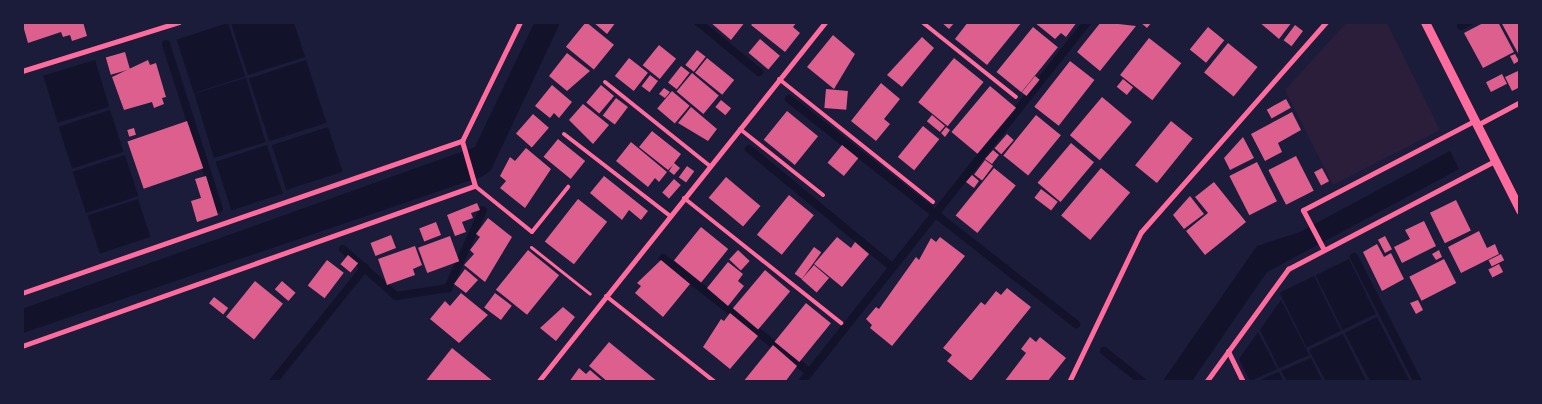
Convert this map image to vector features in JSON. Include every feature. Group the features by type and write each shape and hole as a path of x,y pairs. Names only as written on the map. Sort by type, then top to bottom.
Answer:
{"street":[{"path":"22,71 179,22"},
{"path":"22,346 475,186 462,141 520,22"},
{"path":"1069,382 1141,232 1326,22"},
{"path":"1425,22 1520,210"},
{"path":"538,382 822,24"},
{"path":"1323,248 1303,210 1520,102"},
{"path":"22,293 462,141"},
{"path":"1206,382 1276,281 1323,248 1495,161"},
{"path":"1228,351 1243,382"}],"lane":[{"path":"922,22 1016,97"},
{"path":"779,79 933,202"},
{"path":"606,82 710,166"},
{"path":"740,129 823,195"},
{"path":"564,134 670,216"},
{"path":"475,186 532,232 568,187"},
{"path":"684,198 841,323"},
{"path":"606,296 715,382"}],"path":[{"path":"528,245 601,303"}],"shaded area":[{"path":"228,23 245,76 194,93 177,40"},
{"path":"231,23 294,23 305,57 248,75"},
{"path":"534,23 560,23 491,170 483,176 23,333 22,309 475,147"},
{"path":"1346,23 1387,23 1440,130 1333,185 1285,90"},
{"path":"95,60 109,107 58,123 43,76"},
{"path":"306,60 326,123 269,141 249,79"},
{"path":"246,78 266,142 214,158 194,94"},
{"path":"110,110 124,152 72,169 59,127"},
{"path":"328,127 343,172 286,190 272,145"},
{"path":"267,145 283,194 231,210 216,162"},
{"path":"1450,151 1459,169 1267,272 1192,381 1162,382 1257,246 1300,232"},
{"path":"125,155 138,196 86,213 73,172"},
{"path":"138,199 150,237 100,253 88,215"},
{"path":"1349,259 1376,314 1342,330 1316,275"},
{"path":"1314,276 1341,331 1307,347 1280,293"},
{"path":"1281,300 1309,355 1279,368 1260,330"},
{"path":"1377,317 1409,380 1370,381 1345,333"},
{"path":"1258,332 1277,369 1250,381 1239,359"},
{"path":"1343,334 1366,381 1326,381 1309,350"},
{"path":"1311,358 1322,381 1287,381 1281,371"},
{"path":"1279,372 1283,381 1258,381"}],"building":[{"path":"22,22 83,22 87,36 72,41 70,35 63,37 61,32 28,43"},
{"path":"586,22 614,45 594,70 566,47"},
{"path":"593,22 616,22 607,34"},
{"path":"710,22 745,22 731,40"},
{"path":"754,22 797,22 793,27 800,33 785,52 751,25"},
{"path":"941,22 955,22 949,29"},
{"path":"968,22 1022,22 987,65 955,39"},
{"path":"1034,22 1077,22 1066,37 1061,33 1055,39"},
{"path":"1101,22 1136,26 1100,71 1077,52"},
{"path":"1140,22 1152,22 1147,28"},
{"path":"1259,22 1292,22 1279,39"},
{"path":"1485,22 1498,22 1514,52 1483,68 1464,33"},
{"path":"1501,22 1520,22 1520,57"},
{"path":"1295,25 1303,31 1292,46 1284,40"},
{"path":"1033,27 1058,47 1021,92 996,72"},
{"path":"1208,27 1224,40 1206,63 1190,50"},
{"path":"833,35 855,54 834,89 807,67"},
{"path":"922,37 934,48 902,87 887,75"},
{"path":"1149,38 1181,63 1152,100 1120,75"},
{"path":"760,39 780,56 768,70 748,53"},
{"path":"1228,43 1258,67 1234,96 1204,73"},
{"path":"659,45 676,59 660,79 643,65"},
{"path":"697,50 706,57 694,72 685,65"},
{"path":"125,52 130,69 111,75 106,58"},
{"path":"567,53 590,71 567,91 549,76"},
{"path":"1515,54 1519,61 1514,64 1510,56"},
{"path":"629,58 648,73 634,91 615,76"},
{"path":"707,58 734,80 722,95 695,73"},
{"path":"954,58 984,82 948,126 918,102"},
{"path":"148,60 150,65 156,63 166,97 162,98 164,104 154,108 152,102 124,110 112,77"},
{"path":"1070,61 1094,80 1059,126 1034,107"},
{"path":"681,66 690,73 677,89 668,83"},
{"path":"1520,70 1520,87 1512,91 1505,77"},
{"path":"692,73 719,95 703,114 677,91"},
{"path":"1502,74 1507,84 1491,92 1486,82"},
{"path":"650,75 658,81 650,92 642,86"},
{"path":"1035,76 1040,80 1026,96 1022,92"},
{"path":"1123,79 1133,87 1127,95 1117,87"},
{"path":"881,83 900,99 884,119 890,124 876,141 851,121"},
{"path":"552,85 572,102 559,118 554,113 550,118 535,106"},
{"path":"601,85 614,96 599,114 586,103"},
{"path":"990,86 1016,108 977,154 951,132"},
{"path":"664,88 670,92 665,98 659,94"},
{"path":"826,89 848,91 846,110 824,108"},
{"path":"672,91 690,106 675,123 657,109"},
{"path":"1102,97 1132,122 1100,160 1070,135"},
{"path":"616,98 628,107 615,125 603,116"},
{"path":"1286,99 1291,108 1272,118 1267,110"},
{"path":"721,100 731,108 725,115 715,107"},
{"path":"583,104 609,125 593,144 569,120"},
{"path":"691,107 717,129 708,141 678,123"},
{"path":"787,111 818,136 795,165 764,140"},
{"path":"1292,112 1301,130 1278,143 1282,152 1265,161 1251,134"},
{"path":"533,114 549,128 532,147 516,134"},
{"path":"932,115 945,126 940,132 927,121"},
{"path":"1036,115 1061,135 1028,176 1003,155"},
{"path":"187,121 203,168 144,189 127,142"},
{"path":"1171,121 1193,139 1157,183 1135,165"},
{"path":"923,126 939,139 914,170 898,157"},
{"path":"946,127 950,130 945,137 941,133"},
{"path":"134,128 136,135 129,137 127,130"},
{"path":"652,131 681,154 674,163 680,168 674,175 669,171 673,165 668,170 639,147"},
{"path":"1007,134 1014,140 1001,154 995,148"},
{"path":"1243,137 1254,158 1230,170 1224,158"},
{"path":"558,139 585,161 571,179 544,157"},
{"path":"631,142 667,172 659,182 655,178 648,187 616,161"},
{"path":"1071,143 1094,162 1061,202 1038,183"},
{"path":"842,145 858,158 844,176 828,163"},
{"path":"526,148 551,169 525,208 500,188 506,181 500,176 510,157 515,161"},
{"path":"993,150 999,155 992,164 985,159"},
{"path":"1296,156 1314,191 1286,205 1268,170"},
{"path":"985,160 993,166 982,180 974,174"},
{"path":"1257,162 1277,201 1249,215 1229,176"},
{"path":"687,166 694,171 686,183 679,177"},
{"path":"994,168 1016,186 977,233 956,215"},
{"path":"1101,168 1130,192 1090,240 1061,215"},
{"path":"1322,168 1329,181 1321,185 1314,172"},
{"path":"972,175 979,181 974,188 966,182"},
{"path":"206,176 218,215 197,222 191,201 201,198 195,179"},
{"path":"604,176 648,211 641,220 629,210 622,220 590,193"},
{"path":"726,177 760,206 743,227 709,198"},
{"path":"674,179 681,185 669,198 662,193"},
{"path":"1214,182 1246,222 1205,255 1186,231 1208,213 1195,197"},
{"path":"1041,189 1058,202 1051,210 1034,198"},
{"path":"789,195 814,215 782,255 757,235"},
{"path":"1190,196 1204,214 1184,229 1173,215"},
{"path":"578,199 607,222 574,264 545,242"},
{"path":"1456,200 1471,231 1445,243 1430,213"},
{"path":"477,203 480,210 471,213 473,218 462,222 466,232 455,236 447,215"},
{"path":"488,218 512,237 485,282 464,265 474,254 470,250 480,237 476,234"},
{"path":"1424,221 1436,246 1402,263 1394,247 1410,239 1405,230"},
{"path":"436,222 441,235 424,242 419,228"},
{"path":"701,227 728,249 701,282 674,260"},
{"path":"1479,231 1487,248 1495,244 1499,254 1461,273 1448,247"},
{"path":"391,235 396,248 375,256 370,243"},
{"path":"450,236 459,261 427,273 418,248"},
{"path":"1385,236 1392,249 1385,253 1378,240"},
{"path":"837,237 851,248 855,242 869,254 842,287 814,264"},
{"path":"940,237 965,256 892,346 870,328 872,325 866,319 876,307 879,309 916,257 919,260 931,238 936,242"},
{"path":"1377,244 1384,257 1391,253 1404,279 1382,291 1363,252"},
{"path":"415,246 422,265 413,269 415,275 387,285 378,259"},
{"path":"814,247 821,252 802,279 795,274"},
{"path":"528,250 559,275 527,315 496,290"},
{"path":"738,250 750,261 741,270 729,260"},
{"path":"1439,250 1442,257 1436,260 1432,254"},
{"path":"1501,254 1504,260 1492,267 1489,260"},
{"path":"348,255 358,263 351,273 340,264"},
{"path":"1444,259 1456,283 1422,301 1409,277"},
{"path":"327,260 344,273 325,298 308,286"},
{"path":"661,260 690,284 663,317 635,293 641,286 637,283"},
{"path":"728,262 743,274 738,281 744,286 728,306 707,288"},
{"path":"1499,264 1503,272 1492,277 1488,269"},
{"path":"814,265 829,278 817,292 802,279"},
{"path":"465,269 478,280 466,293 454,284"},
{"path":"765,270 790,291 758,330 733,308"},
{"path":"255,281 283,304 254,339 226,317"},
{"path":"282,281 296,293 288,301 275,289"},
{"path":"1007,288 1031,307 971,381 947,361 952,355 943,348 981,302 985,305 996,291 1001,295"},
{"path":"461,293 488,315 459,343 430,319 445,301 450,306"},
{"path":"495,293 512,306 501,320 484,307"},
{"path":"214,297 228,308 223,314 209,303"},
{"path":"1418,300 1423,310 1416,314 1410,303"},
{"path":"806,303 831,323 799,362 775,342"},
{"path":"563,307 575,317 556,341 540,328"},
{"path":"730,313 758,336 730,369 703,347 721,319 724,321"},
{"path":"1030,337 1036,342 1040,337 1066,358 1047,382 1004,382 1026,353 1021,349"},
{"path":"609,342 658,382 608,382 589,366"},
{"path":"773,345 797,366 785,382 743,382"},
{"path":"452,348 494,382 425,382"},
{"path":"579,368 586,374 590,370 604,382 569,382"}],"waterway":[{"path":"698,22 759,72"},
{"path":"802,382 1087,22"},
{"path":"1461,26 1469,22"},
{"path":"166,44 219,209"},
{"path":"789,99 1076,324"},
{"path":"749,149 892,267"},
{"path":"343,249 396,296 448,288 483,210"},
{"path":"1354,257 1418,382"},
{"path":"663,258 809,372"},
{"path":"273,382 365,267"},
{"path":"1104,351 1143,382"}]}
